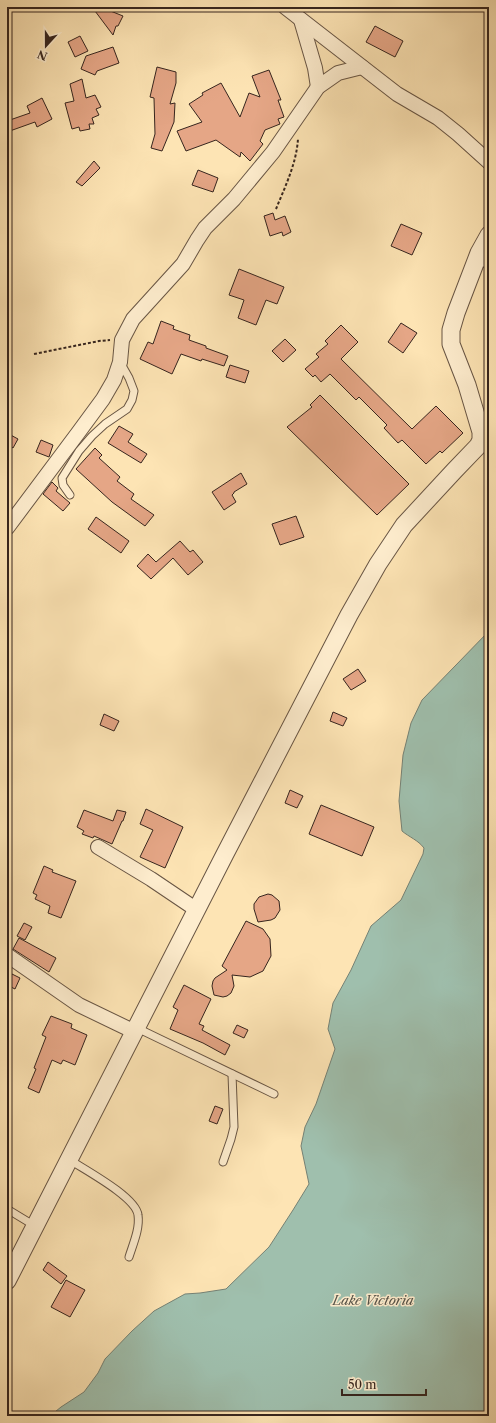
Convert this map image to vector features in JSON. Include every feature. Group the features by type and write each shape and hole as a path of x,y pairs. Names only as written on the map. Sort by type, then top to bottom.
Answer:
{"street":[{"path":"285,7 398,94 438,118 489,162"},
{"path":"301,20 314,62 318,87"},
{"path":"7,528 103,399 114,380 120,362 122,342 133,318 183,264 205,228 258,172 318,87 338,73 362,67"},
{"path":"7,1281 349,615 378,564 404,525 478,446 481,440 482,419 451,344 451,330 456,313 484,258 489,234"},
{"path":"98,847 151,879 197,910"},
{"path":"7,955 79,1005 136,1030"}],"lane":[{"path":"70,495 63,485 62,478 76,456 92,436 105,424 127,409 132,400 134,390 120,362"},
{"path":"136,1030 274,1094"},
{"path":"223,1162 232,1139 234,1128 232,1074"},
{"path":"70,1160 118,1191 136,1208 138,1213 138,1224 129,1257"},
{"path":"7,1210 35,1226"}],"path":[{"path":"276,209 297,150 298,114"},
{"path":"34,354 99,341 111,340 122,342"}],"water":[{"name":"Lake Victoria","path":"489,631 489,1416 50,1416 84,1392 98,1373 105,1359 154,1311 185,1294 226,1289 269,1247 309,1184 301,1146 305,1127 316,1104 335,1049 328,1029 333,1003 351,970 371,926 401,900 423,854 424,848 422,845 402,831 399,801 403,755 411,723 422,700"}],"building":[{"path":"92,7 106,7 108,10 123,16 118,26 116,26 113,35"},
{"path":"375,26 403,41 395,57 366,42"},
{"path":"80,36 88,51 75,57 68,42"},
{"path":"113,47 119,63 97,71 95,75 81,69 86,56"},
{"path":"157,67 176,72 176,83 170,104 175,103 174,122 162,151 151,148 155,134 154,98 150,97"},
{"path":"269,70 281,100 278,100 284,117 278,119 280,124 265,130 260,141 263,144 250,161 241,152 240,157 216,140 186,151 177,131 202,122 189,104 203,95 202,93 221,83 240,117 249,93 260,97 252,76"},
{"path":"82,79 86,98 95,95 101,107 96,109 99,115 92,118 94,124 89,124 90,129 80,131 79,127 72,129 65,103 74,101 70,84"},
{"path":"42,98 52,119 37,127 35,122 7,132 7,121 30,113 27,106"},
{"path":"94,161 100,168 82,186 76,182"},
{"path":"198,170 218,178 213,192 192,185"},
{"path":"273,213 275,220 285,216 291,232 283,236 282,232 270,236 264,216"},
{"path":"401,224 422,233 412,255 391,246"},
{"path":"239,269 284,287 277,304 266,300 256,325 238,318 244,300 229,295"},
{"path":"161,321 174,326 173,329 190,335 189,340 228,356 224,366 202,359 201,361 181,354 172,374 140,359 148,342 153,344"},
{"path":"401,323 417,333 403,353 388,342"},
{"path":"341,325 358,342 341,359 412,429 436,406 463,433 442,453 440,451 426,464 402,440 398,443 384,428 387,425 359,397 356,400 330,374 321,382 315,375 313,377 305,369 319,357 316,354 328,344 325,341"},
{"path":"285,339 296,350 283,362 272,351"},
{"path":"230,365 249,371 245,383 226,377"},
{"path":"320,395 409,484 377,515 287,427 312,407 310,405"},
{"path":"119,426 133,434 128,442 147,454 141,463 108,443"},
{"path":"7,433 18,439 13,448 7,444"},
{"path":"41,440 53,445 49,457 36,452"},
{"path":"95,448 102,455 99,458 120,477 117,481 134,494 131,499 154,515 145,526 112,502 76,469"},
{"path":"241,473 247,484 234,492 232,495 236,502 224,510 212,492"},
{"path":"52,482 58,488 56,491 70,503 63,511 43,494"},
{"path":"296,516 304,537 280,545 272,524"},
{"path":"96,517 129,541 121,553 88,529"},
{"path":"180,541 190,552 193,550 203,562 188,575 173,558 151,579 137,566 148,554 156,562"},
{"path":"358,669 366,681 351,690 343,679"},
{"path":"333,712 347,718 343,726 330,721"},
{"path":"104,714 119,721 114,731 100,725"},
{"path":"290,790 303,796 297,808 285,803"},
{"path":"321,805 374,827 362,856 309,834"},
{"path":"146,809 183,827 165,868 140,857 153,830 140,824"},
{"path":"84,810 113,821 117,810 126,812 112,844 94,836 93,838 82,834 84,831 77,827"},
{"path":"44,866 53,870 52,872 76,881 61,918 48,913 50,906 35,899 37,895 33,893"},
{"path":"268,894 272,895 279,901 280,910 275,918 258,922 254,904 259,897"},
{"path":"246,921 263,929 270,939 271,956 263,971 250,977 232,975 234,986 231,993 227,996 223,997 214,995 212,986 213,981 227,970 222,966"},
{"path":"24,923 32,927 25,940 17,936"},
{"path":"19,938 56,958 49,972 13,949"},
{"path":"12,974 20,978 15,989 7,985"},
{"path":"184,985 211,999 199,1024 204,1026 202,1030 230,1045 225,1055 203,1043 170,1029 178,1010 173,1007"},
{"path":"51,1016 72,1024 71,1028 87,1035 75,1065 63,1060 61,1064 52,1060 39,1093 28,1088 36,1069 34,1068 46,1037 42,1035"},
{"path":"237,1025 248,1030 244,1038 233,1033"},
{"path":"215,1106 223,1109 217,1124 209,1121"},
{"path":"48,1262 67,1276 61,1284 43,1270"},
{"path":"66,1280 85,1290 70,1317 51,1307"}]}
